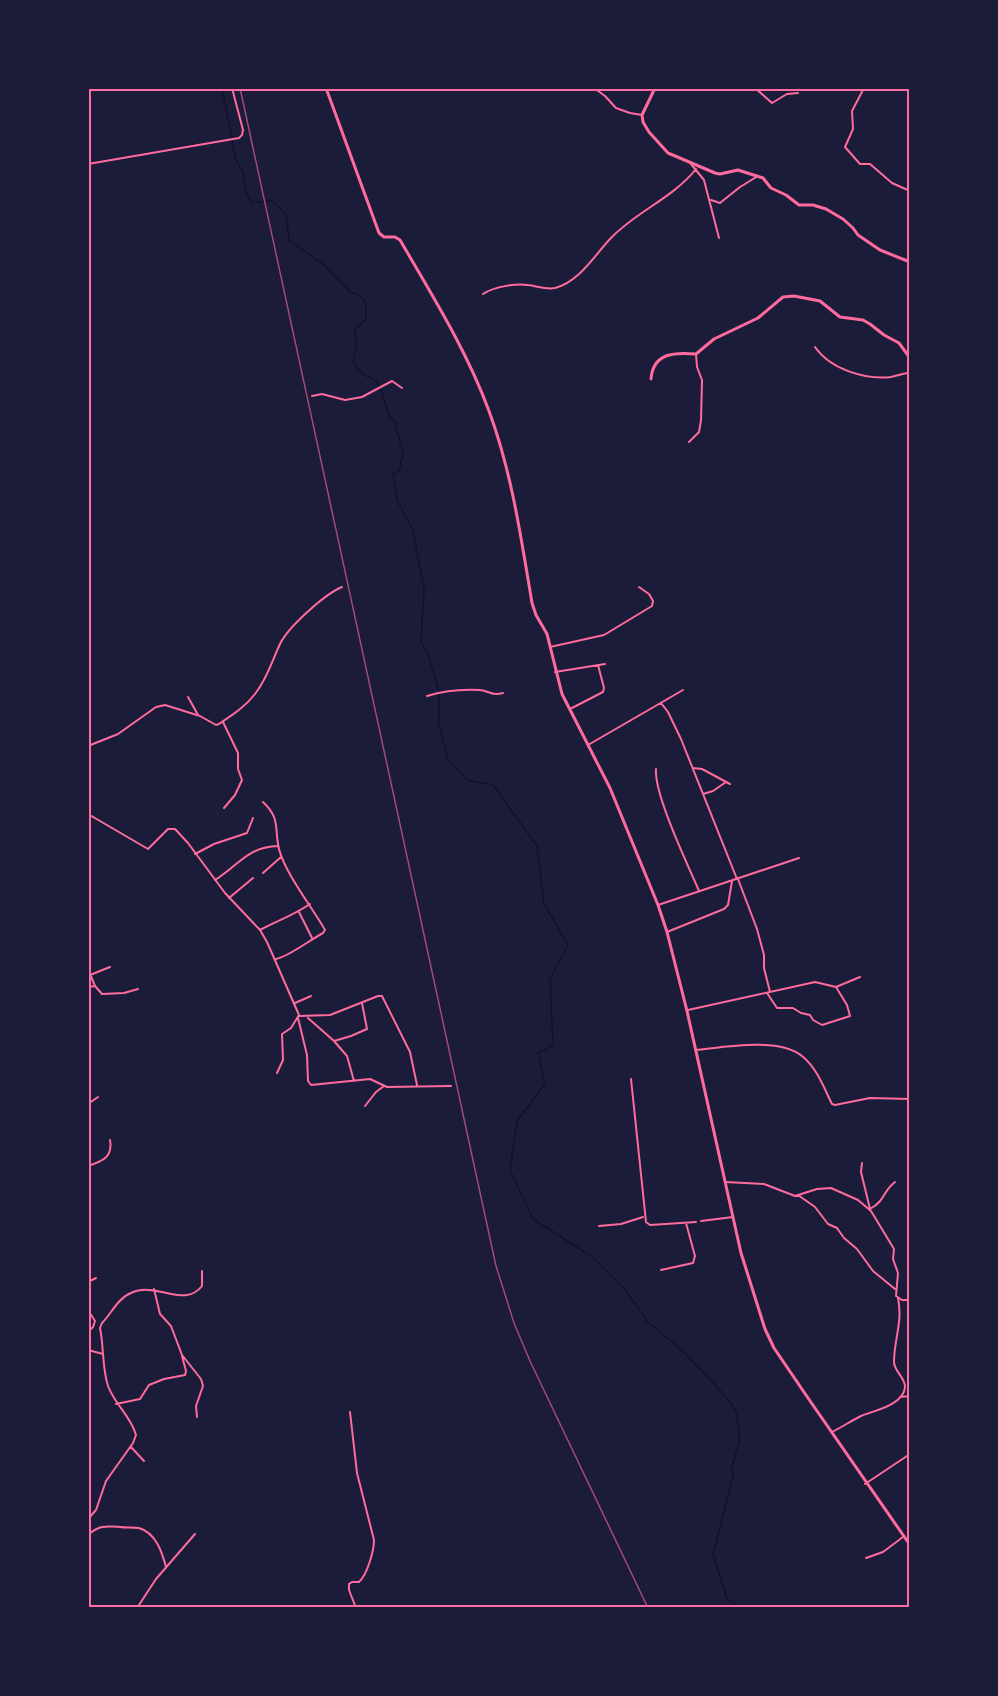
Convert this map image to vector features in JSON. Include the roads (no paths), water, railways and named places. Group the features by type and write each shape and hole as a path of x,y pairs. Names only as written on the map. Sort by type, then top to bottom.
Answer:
{"street":[{"path":"88,164 239,138 243,129 232,88"},
{"path":"326,88 380,234 386,238 395,237 400,240 457,342 487,405 513,493 532,603 547,634 558,685 610,788 667,932 748,1281 765,1329 774,1348 865,1484 909,1545"},
{"path":"594,88 616,108 642,115"},
{"path":"655,88 642,115 643,122 666,151 720,174 738,170 759,176 767,181 771,188 786,195 799,205 813,205 826,210 843,219 858,236 880,250 909,262"},
{"path":"755,88 772,103 787,94 798,93"},
{"path":"864,88 852,111 853,129 845,147 860,164 870,164 892,183 909,191"},
{"path":"690,162 704,180 719,238"},
{"path":"483,294 494,288 525,284 548,289 566,284 594,259 609,240 675,191 696,169"},
{"path":"710,199 720,203 759,176"},
{"path":"696,354 714,339 758,318 783,297 790,296 818,301 840,317 863,320 899,343 909,358"},
{"path":"816,347 826,360 859,375 890,377 909,373"},
{"path":"651,380 653,365 660,358 685,352 696,354"},
{"path":"689,442 699,432 701,420 702,380 697,367 696,354"},
{"path":"312,396 322,394 345,400 356,398 392,381 402,388"},
{"path":"88,746 126,729 160,706 170,706 198,715 216,725 223,722 244,707 255,695 265,679 280,644 292,626 333,591 342,587"},
{"path":"550,646 595,638 644,612 652,606 653,601 649,594 639,587"},
{"path":"555,672 605,664"},
{"path":"570,709 603,692 598,665"},
{"path":"427,696 439,692 467,690 484,690 493,695 503,693"},
{"path":"588,745 683,690"},
{"path":"188,698 198,715"},
{"path":"661,703 674,725 693,768 757,929 764,955 769,993 777,1008 793,1008 810,1015 813,1020 822,1025 850,1016 847,1005 836,987"},
{"path":"223,722 238,754 238,770 242,780 236,793 224,808"},
{"path":"693,768 702,769 730,784"},
{"path":"656,769 656,782 699,891"},
{"path":"703,794 713,791 726,782"},
{"path":"263,802 271,810 277,822 276,834 281,857 325,930 287,955 275,959"},
{"path":"88,814 148,849 168,829 174,829 182,836 229,898 260,930 295,1003 307,1055 309,1084 315,1086 370,1079 384,1086 451,1086"},
{"path":"195,854 214,844 247,833 253,818"},
{"path":"215,880 250,852 278,846"},
{"path":"263,873 281,857"},
{"path":"658,905 799,858"},
{"path":"229,898 253,878"},
{"path":"667,932 724,909 728,904 732,881"},
{"path":"260,930 299,912 310,904"},
{"path":"299,912 312,938"},
{"path":"90,975 110,967"},
{"path":"88,969 92,981 103,994 124,993 138,989"},
{"path":"687,1011 815,982 836,987 860,977"},
{"path":"89,987 92,981"},
{"path":"89,987 95,986"},
{"path":"295,1003 311,996"},
{"path":"299,1017 330,1015 378,996 384,998 410,1053 417,1086"},
{"path":"334,1041 367,1029 362,1003"},
{"path":"278,1073 283,1060 282,1034 291,1028 299,1017"},
{"path":"308,1017 347,1056 354,1081"},
{"path":"696,1050 747,1045 785,1048 803,1057 820,1079 832,1104 835,1105 870,1098 909,1099"},
{"path":"631,1080 646,1222 650,1224 696,1222"},
{"path":"365,1106 384,1086"},
{"path":"88,1104 98,1097"},
{"path":"88,1166 104,1161 111,1151 110,1140"},
{"path":"832,1432 859,1417 888,1406 900,1397 905,1386 894,1365 900,1326 896,1296 898,1270 893,1260 894,1250 870,1210 861,1172 862,1163"},
{"path":"725,1182 764,1184 791,1195 831,1188 858,1200 870,1210"},
{"path":"870,1210 882,1201 887,1189 895,1182"},
{"path":"798,1195 828,1224 837,1228 844,1238 857,1249 875,1274 896,1290"},
{"path":"599,1226 621,1224 644,1217"},
{"path":"701,1221 733,1217"},
{"path":"660,1270 693,1263 695,1256 686,1222"},
{"path":"88,1520 96,1510 106,1481 135,1438 135,1431 129,1418 116,1404 106,1376 100,1327 127,1294 138,1290 154,1289 177,1295 194,1293 202,1286 202,1271"},
{"path":"88,1282 96,1278"},
{"path":"116,1404 140,1399 148,1386 158,1380 185,1375 182,1355 171,1326 160,1314 154,1289"},
{"path":"898,1298 909,1300"},
{"path":"88,1310 95,1321 88,1332"},
{"path":"88,1350 104,1355"},
{"path":"182,1355 201,1379 203,1386 196,1406 197,1417"},
{"path":"900,1397 909,1396"},
{"path":"350,1412 357,1473 374,1540 374,1550 365,1575 359,1582 352,1581 349,1584 356,1608"},
{"path":"131,1447 144,1461"},
{"path":"865,1484 909,1454"},
{"path":"88,1535 96,1528 104,1526 141,1529 157,1542 166,1567"},
{"path":"136,1608 166,1567 195,1534"},
{"path":"867,1558 883,1552 903,1537"}],"waterway":[{"path":"222,88 236,160 243,172 246,192 252,202 272,201 286,215 289,240 324,265 350,292 359,295 366,303 366,319 355,329 356,347 353,362 364,375 374,379 380,387 389,415 395,422 403,454 399,471 393,473 397,500 413,531 424,589 421,642 428,653 439,692 439,725 448,759 467,780 493,785 537,846 544,904 568,945 550,979 553,1045 538,1053 545,1084 517,1121 510,1170 533,1219 591,1256 626,1291 648,1322 685,1353 727,1398 736,1411 739,1442 732,1468 733,1476 713,1554 727,1599 742,1608"}],"railway":[{"path":"240,88 496,1266 514,1323 530,1361 648,1608"}]}
